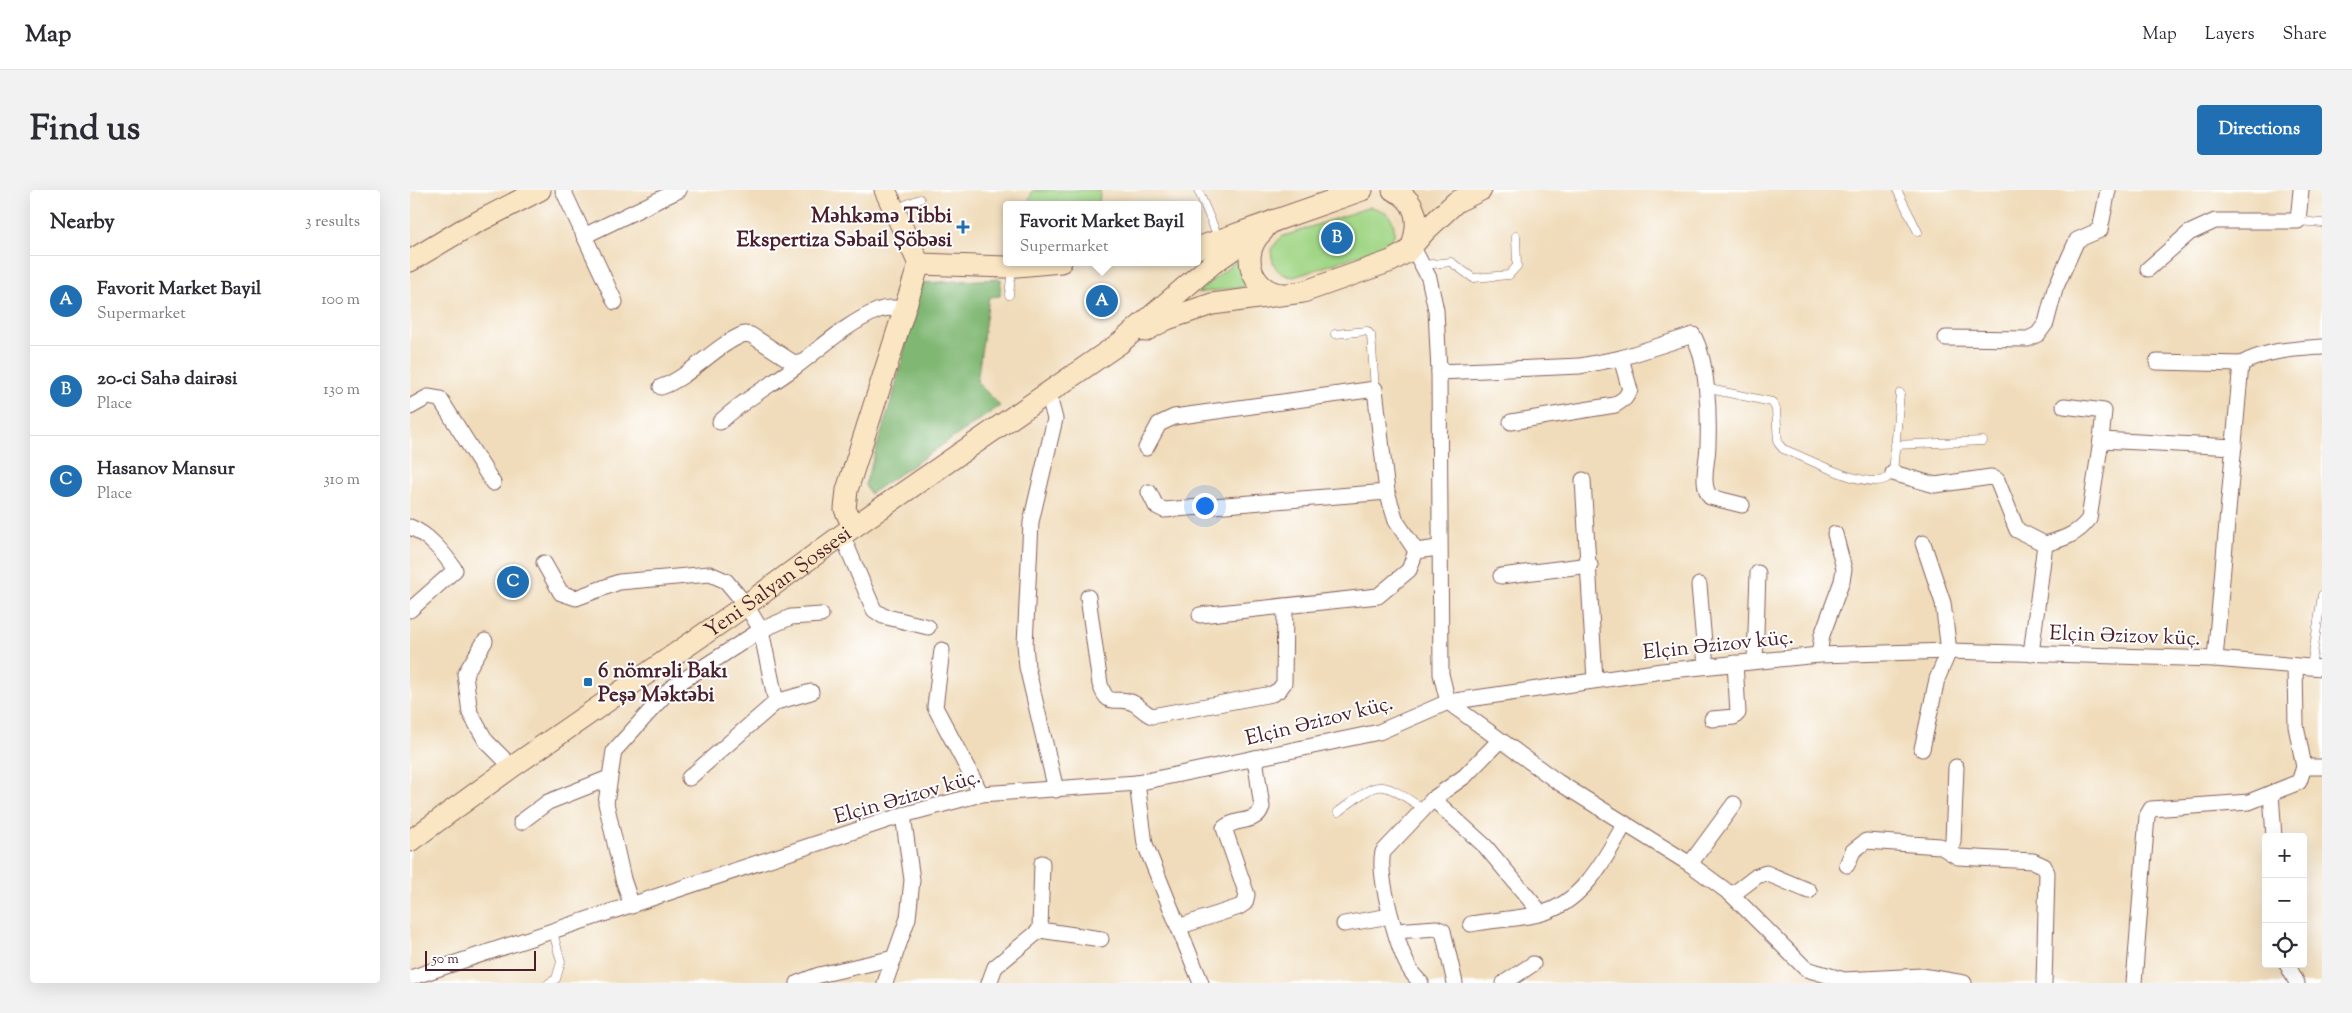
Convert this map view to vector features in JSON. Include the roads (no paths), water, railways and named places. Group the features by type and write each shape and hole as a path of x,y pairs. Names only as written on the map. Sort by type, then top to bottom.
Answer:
{"main road":[{"path":"410,261 462,230 540,190"},
{"path":"847,531 845,509 847,490 919,264 885,190"},
{"path":"1393,190 1408,200 1414,209 1417,230 1412,246"},
{"path":"1120,343 1168,319 1212,304 1292,294 1391,261 1401,256 1412,246 1449,207 1481,190"},
{"path":"1201,247 1356,191"},
{"path":"1275,220 1254,242 1249,260 1251,271 1257,282 1266,289 1276,294 1292,294"},
{"path":"1120,343 1212,264 1275,220"},
{"path":"919,264 1022,266"},
{"name":"Yeni Salyan Şossesi","path":"410,841 512,767 746,605 847,531 1120,343"}],"street":[{"path":"562,190 615,302"},
{"path":"584,236 679,190"},
{"path":"1946,338 2028,339 2038,334 2046,323 2055,289 2076,240 2100,230 2108,190"},
{"path":"2148,269 2189,233 2215,221 2298,222 2302,190"},
{"path":"1412,246 1424,266 1434,293 1439,372 1438,548 1441,674 1448,702 1499,741 1624,825 1690,864 1732,895 1806,969 1844,980 1922,976 1964,983"},
{"path":"720,422 744,400 797,365 844,329 880,310 892,308 905,309"},
{"path":"661,387 669,384 706,357 744,334 751,334 797,365"},
{"path":"1439,372 1580,366 1621,358 1693,335 1700,347 1705,388 1708,445 1705,490 1710,497 1742,504"},
{"path":"2157,362 2241,364 2254,357 2280,350 2322,346"},
{"path":"1511,422 1615,405 1630,390 1621,358"},
{"path":"2215,659 2241,364"},
{"path":"1146,448 1159,424 1174,417 1375,389 1387,492 1396,521 1416,551"},
{"path":"1048,393 1055,419 1031,522 1025,644 1027,667 1056,790"},
{"path":"410,407 428,397 440,400 493,482"},
{"path":"1893,473 1936,485 1991,477 1997,480 2017,530 2045,544 2071,536 2082,529 2089,519 2104,411 2064,406"},
{"path":"2101,440 2234,447"},
{"path":"1583,480 1590,565 1595,680"},
{"path":"1149,492 1156,506 1164,510 1387,492"},
{"path":"410,527 419,531 448,559 455,570 410,610"},
{"path":"847,531 874,610 883,616 928,626"},
{"path":"1819,655 1822,636 1842,581 1844,569 1835,534"},
{"path":"1922,749 1938,678 1949,651 1943,603 1923,544"},
{"path":"2031,654 2045,544"},
{"path":"1416,551 1438,548"},
{"path":"1200,615 1378,596 1409,570 1416,551"},
{"path":"544,563 561,593 576,598 619,582 710,574 726,581 746,605 761,630 776,702"},
{"path":"1501,576 1590,565"},
{"path":"1755,661 1758,573"},
{"path":"1699,585 1706,666"},
{"path":"1088,597 1104,696 1110,700 1134,704 1152,716 1272,694 1280,690 1284,683 1285,606"},
{"path":"632,906 623,880 606,804 614,751 671,688 761,630 791,617 821,615"},
{"path":"485,641 465,674 470,713 486,741 512,767"},
{"path":"942,650 935,707 981,794"},
{"name":"Elçin Əzizov küç.","path":"410,978 903,815 981,794 1137,783 1379,732 1448,702 1595,680 1706,666 1819,655 1949,651 2215,659 2316,668"},
{"path":"1712,719 1734,717 1738,713 1735,664"},
{"path":"2134,983 2147,816 2152,809 2249,802 2299,782 2304,767 2296,726 2295,666"},
{"path":"689,778 776,702 811,692"},
{"path":"1421,983 1410,970 1390,916 1380,862 1382,852 1429,804 1465,776 1499,741"},
{"path":"1178,926 1239,907 1245,903 1247,895 1224,828 1229,824 1254,818 1260,813 1262,807 1255,758"},
{"path":"1950,852 1953,841 1956,767"},
{"path":"2304,767 2322,767"},
{"path":"521,822 548,802 609,778"},
{"path":"1137,783 1145,844 1201,983"},
{"path":"2271,793 2274,833"},
{"path":"1429,804 1486,846 1541,913"},
{"path":"1690,864 1734,804"},
{"path":"885,983 908,918 912,880 903,815"},
{"path":"1471,924 1541,913 1560,904 1584,887 1597,873 1624,825"},
{"path":"1847,865 1853,851 1866,841 1940,846 1958,857 2033,861 2044,866 2047,873 2044,983"},
{"path":"1040,930 1042,863"},
{"path":"1732,895 1757,876 1766,873 1809,891"},
{"path":"1344,924 1390,916"},
{"path":"1396,931 1436,928 1443,932 1455,983"},
{"path":"989,983 995,967 1040,930 1101,939"},
{"path":"798,983 894,958"},
{"path":"1504,983 1533,964"},
{"path":"2289,968 2297,983"}],"lane":[{"path":"1198,190 1220,241"},
{"path":"1897,190 1918,232"},
{"path":"895,210 920,199"},
{"path":"2298,222 2322,223"},
{"path":"1424,266 1451,262 1473,278 1509,275 1517,266 1516,236"},
{"path":"1009,294 1012,267"},
{"path":"1336,334 1362,330 1367,331 1370,335 1375,389"},
{"path":"1705,388 1772,402 1776,409 1778,443 1783,449 1857,478 1877,481 1886,479 1893,473 1900,393"},
{"path":"1895,445 1983,441"},
{"path":"2316,668 2322,595"},
{"path":"1338,812 1372,787 1382,786 1429,804"},
{"path":"550,983 556,979 561,962 553,932"}],"place":[{"name":"Məhkəmə Tibbi Ekspertiza Səbail Şöbəsi","path":"963,227"},
{"name":"20-ci Sahə dairəsi","path":"1337,238"},
{"name":"Favorit Market Bayil","path":"1102,301"},
{"name":"Hasanov Mansur","path":"513,582"},
{"name":"6 nömrəli Bakı Peşə Məktəbi","path":"588,682"}]}
